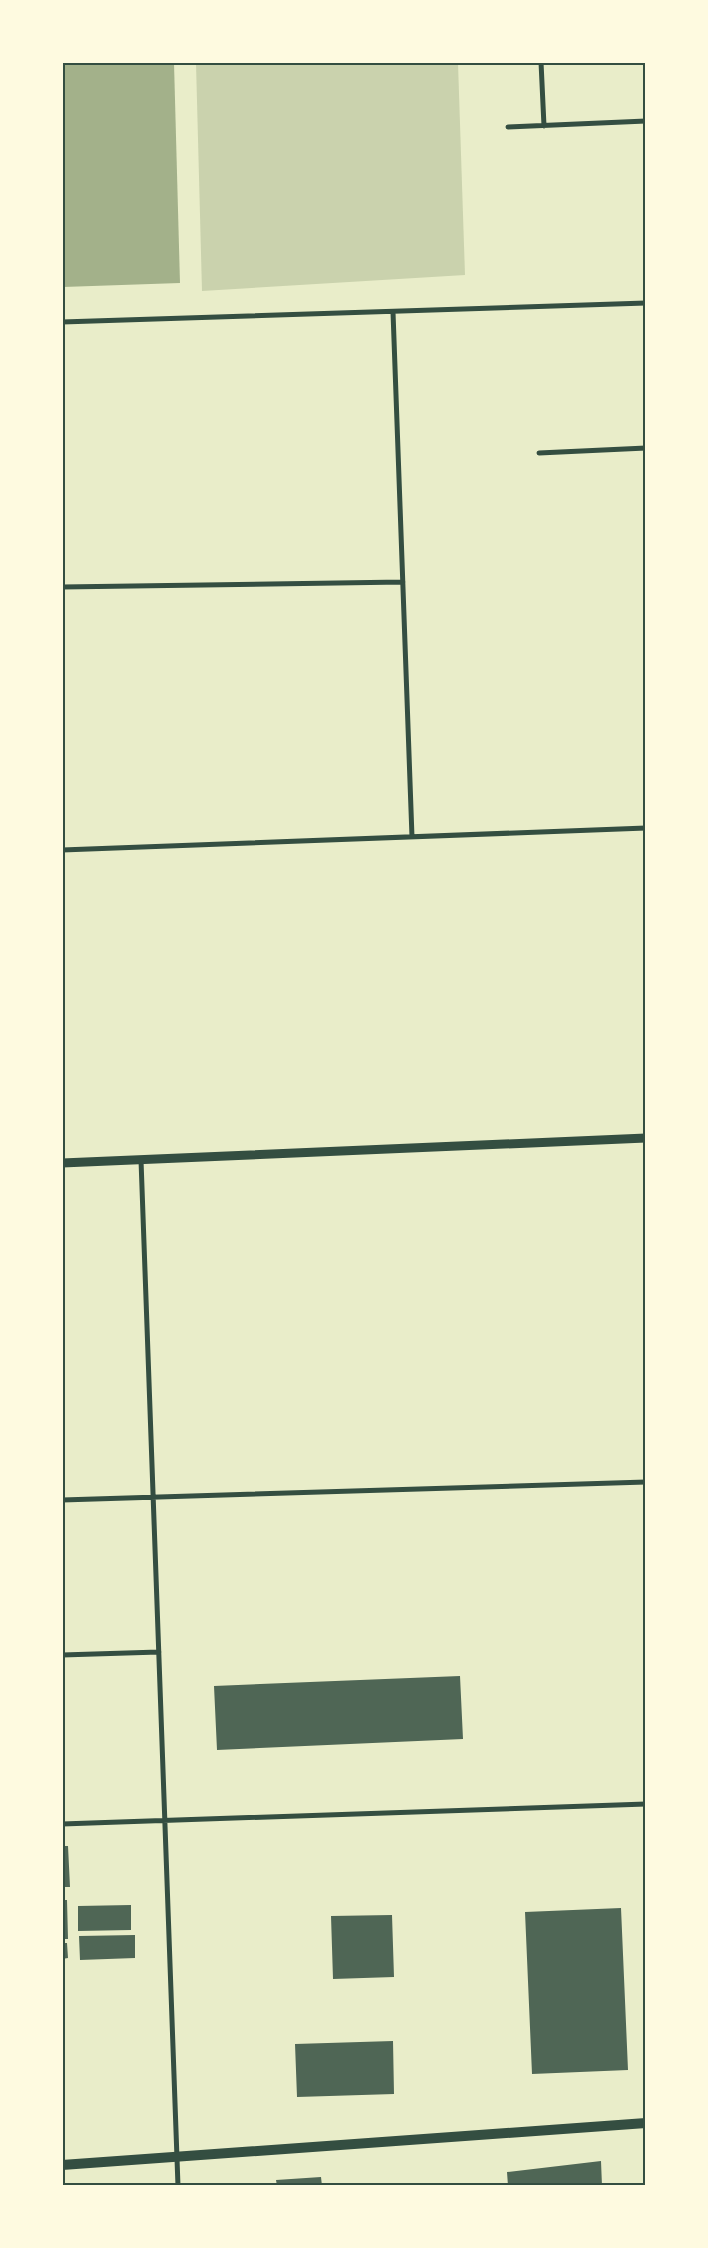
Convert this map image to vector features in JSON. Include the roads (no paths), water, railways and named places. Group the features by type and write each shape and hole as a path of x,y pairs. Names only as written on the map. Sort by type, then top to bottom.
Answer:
{"main road":[{"path":"62,2165 646,2123"}],"street":[{"path":"541,62 544,126"},
{"path":"508,127 646,122"},
{"path":"62,322 646,303"},
{"path":"393,312 412,837"},
{"path":"539,453 646,448"},
{"path":"62,587 403,582"},
{"path":"62,850 646,828"},
{"path":"62,1163 646,1138"},
{"path":"141,1160 178,2186"},
{"path":"62,1500 646,1482"},
{"path":"62,1656 158,1652"},
{"path":"62,1824 646,1804"}]}
